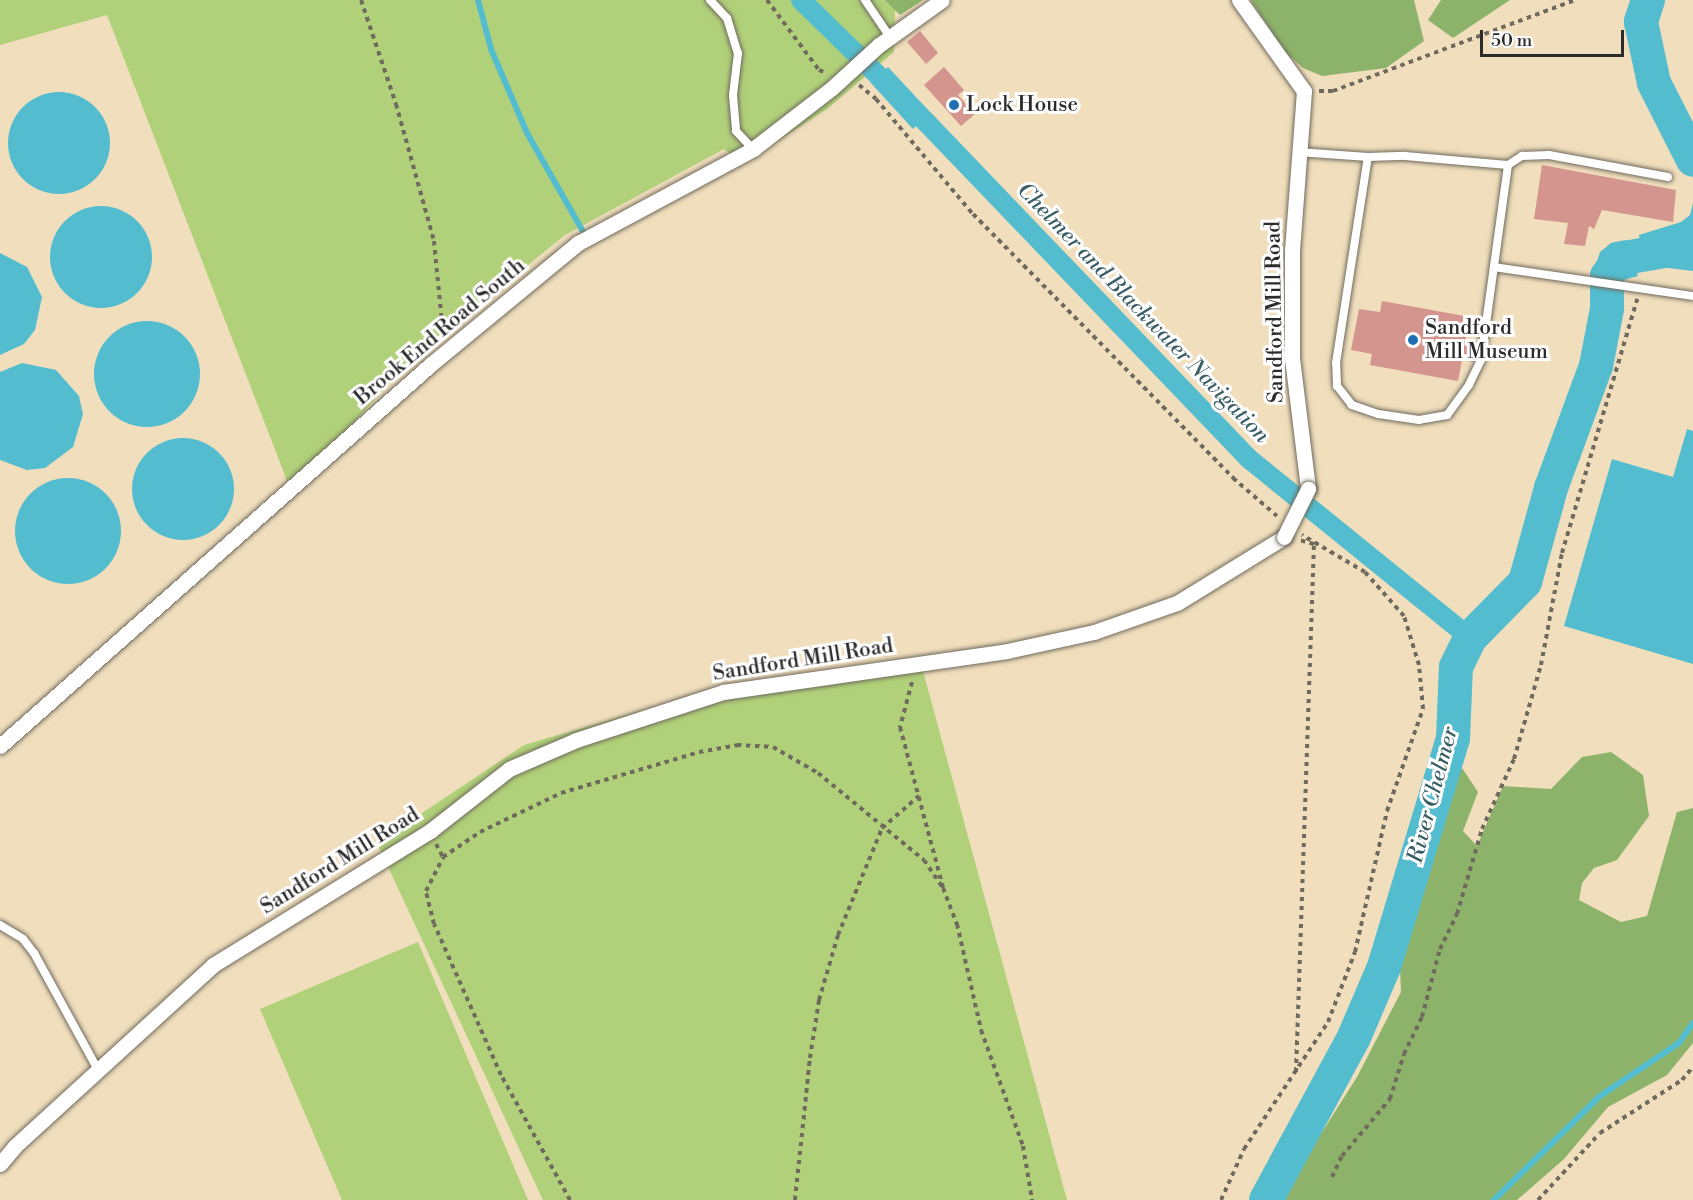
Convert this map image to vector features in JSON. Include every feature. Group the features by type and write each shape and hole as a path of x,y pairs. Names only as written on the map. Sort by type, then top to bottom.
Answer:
{"street":[{"name":"Brook End Road South","path":"0,746 449,350 578,243 753,149 884,41 942,0"},
{"path":"1239,0 1304,91"},
{"name":"Sandford Mill Road","path":"0,1164 15,1146 213,965 430,831 509,769 576,740 723,692 1007,651 1138,618 1178,603 1289,530 1308,489 1292,358 1292,250 1304,91"}],"lane":[{"path":"710,0 727,18 738,52 732,95 735,131 753,149"},
{"path":"865,0 884,41"},
{"path":"1298,152 1508,165 1522,156 1548,155 1668,177"},
{"path":"1368,157 1336,363 1337,386 1352,405 1378,414 1419,420 1447,415 1469,385 1481,360 1508,165"},
{"path":"1494,267 1693,296"},
{"path":"0,925 23,939 34,953 98,1070"}],"path":[{"path":"361,0 396,104 434,241 440,323 449,350"},
{"path":"767,0 819,69 846,74 876,99 973,214 1226,471 1289,530 1314,544 1342,555 1365,572 1404,616 1419,665 1423,709 1387,811 1355,952 1328,1022 1296,1075 1244,1149 1221,1200"},
{"path":"1304,91 1333,91 1575,0"},
{"path":"1332,1177 1342,1156 1390,1099 1404,1054 1422,1017 1440,950 1456,914 1482,829 1514,759 1541,665 1562,553 1640,290"},
{"path":"1296,1075 1314,544"},
{"path":"920,662 906,698 900,727 943,888 957,924 981,1030 1023,1146 1032,1200"},
{"path":"570,1200 501,1075 434,924 426,891 443,857 480,832 561,793 699,752 737,745 772,747 818,773 882,828 924,860 943,888"},
{"path":"795,1200 819,1000 838,935 882,828 920,795"},
{"path":"1539,1200 1600,1133 1682,1080 1693,1067"}],"green space":[{"path":"0,0 913,0 895,10 894,52 827,109 743,164 724,149 565,235 411,360 291,491 107,15 0,45"},
{"path":"885,0 923,0 900,15"},
{"path":"1251,0 1414,0 1424,41 1386,68 1322,76 1303,68 1284,51"},
{"path":"1441,0 1510,0 1453,38 1428,20"},
{"path":"920,660 1067,1200 543,1200 377,843 524,745 722,687"},
{"path":"1611,752 1643,775 1649,816 1617,860 1594,868 1582,883 1579,900 1621,922 1647,916 1677,812 1693,808 1693,1043 1667,1075 1608,1107 1564,1159 1517,1200 1279,1200 1357,1077 1401,992 1400,968 1409,918 1426,870 1446,779 1462,768 1478,792 1463,831 1477,846 1503,786 1551,789 1582,757"},
{"path":"418,942 528,1200 342,1200 260,1009"}],"water":[{"path":"888,67 929,111 913,129 870,82"},
{"path":"59,92 79,96 95,107 106,123 110,143 106,163 95,179 79,190 59,194 39,190 23,179 12,163 8,143 12,123 23,107 39,96"},
{"path":"1693,203 1693,271 1643,265 1639,235 1681,222 1690,215"},
{"path":"101,206 121,209 130,214 144,228 149,237 152,257 149,277 144,286 130,300 121,305 101,308 81,305 72,300 58,286 53,277 50,257 53,237 58,228 72,214 81,209"},
{"path":"1626,240 1638,276 1619,281 1592,277 1600,252 1611,243"},
{"path":"0,253 27,267 42,297 35,330 24,344 0,355"},
{"path":"147,321 167,325 184,337 196,354 200,374 196,394 184,411 167,423 147,427 127,423 110,411 98,394 94,374 98,354 110,337 127,325"},
{"path":"22,363 56,370 79,396 83,414 73,447 45,468 27,470 0,460 0,372"},
{"path":"1687,429 1693,431 1693,664 1564,626 1612,459 1673,477"},
{"path":"183,438 202,442 219,453 230,470 234,489 230,508 219,525 202,536 183,540 164,536 147,525 136,508 132,489 136,470 147,453 164,442"},
{"path":"68,478 88,482 105,494 117,511 121,531 117,551 105,568 88,580 68,584 48,580 31,568 19,551 15,531 19,511 31,494 48,482"}],"building":[{"path":"920,31 938,53 926,64 907,42"},
{"name":"Lock House","path":"944,67 964,90 958,95 975,114 961,126 924,85"},
{"path":"1542,165 1676,190 1673,222 1602,210 1594,229 1589,226 1585,246 1564,244 1568,223 1534,219"},
{"name":"Sandford Mill Museum","path":"1382,301 1470,317 1466,339 1478,341 1475,358 1473,362 1462,360 1458,381 1370,365 1372,354 1351,350 1359,309 1380,312"}],"waterway":[{"path":"478,0 491,49 527,133 582,230"},
{"name":"Chelmer and Blackwater Navigation","path":"801,0 926,122 1248,458 1470,638"},
{"name":"River Chelmer","path":"1648,0 1641,22 1654,83 1693,160"},
{"name":"River Chelmer","path":"1266,1200 1354,1037 1384,967 1453,738 1456,667 1470,638 1525,582 1551,488 1596,366 1607,309 1607,276 1619,259 1693,246"},
{"path":"1494,1200 1600,1096 1679,1043 1693,1023"}],"place":[{"name":"Lock House","path":"954,105"},
{"name":"Sandford Mill Museum","path":"1413,340"}]}
